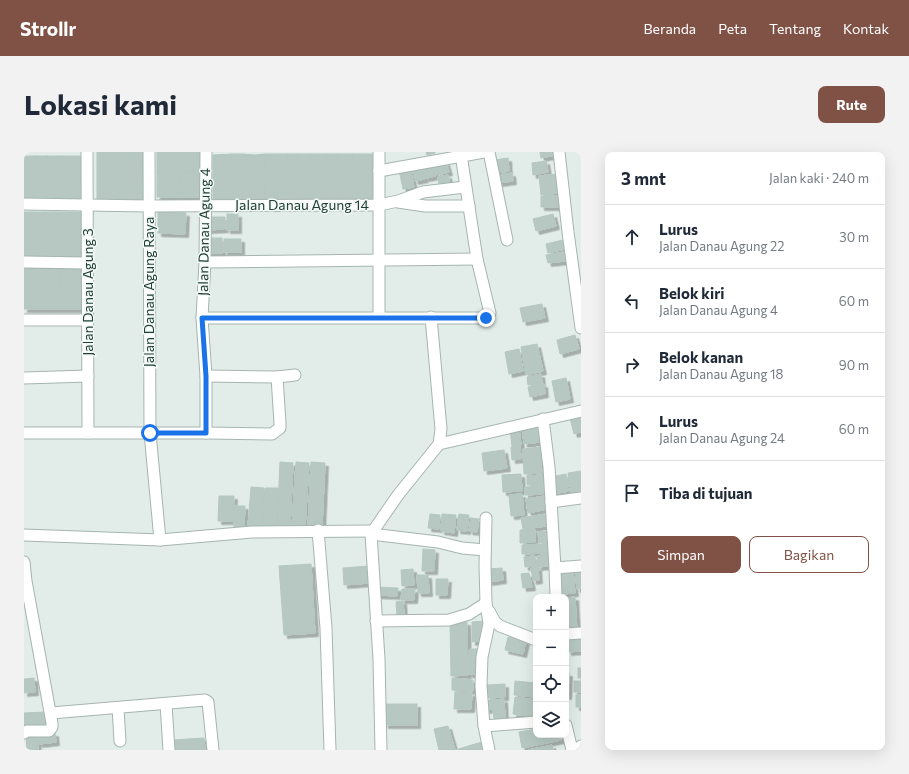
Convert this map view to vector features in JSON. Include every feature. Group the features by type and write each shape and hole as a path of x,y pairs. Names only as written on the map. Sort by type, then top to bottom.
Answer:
{"street":[{"name":"Jalan Danau Agung 3","path":"87,152 88,433"},
{"name":"Jalan Danau Agung Raya","path":"149,152 150,433 160,540"},
{"name":"Jalan Danau Agung 4","path":"206,152 205,262 202,318 206,376 206,433"},
{"path":"379,152 379,317"},
{"path":"379,171 484,152"},
{"path":"489,152 507,240"},
{"path":"559,152 581,328"},
{"path":"202,318 486,318 489,316 490,312 477,259 462,161"},
{"name":"Jalan Danau Agung 14","path":"24,204 87,206 379,205 398,202 422,192 465,187"},
{"name":"Jalan Danau Agung 14","path":"398,202 425,206 469,206"},
{"path":"205,262 477,259"},
{"path":"24,262 88,263"},
{"path":"381,750 379,659 372,532 398,495 439,444 441,429 431,318"},
{"path":"24,320 88,320"},
{"path":"206,376 277,377 295,375"},
{"path":"24,378 88,376"},
{"path":"24,433 272,434 280,428 277,377"},
{"path":"439,444 581,411"},
{"path":"543,419 547,446 556,594"},
{"path":"551,502 581,498"},
{"path":"486,518 486,604 489,624 482,656 481,686 484,726 489,750"},
{"path":"318,530 326,628 330,750"},
{"path":"24,535 160,540 252,532 318,530 372,532 438,542 462,548 485,550"},
{"path":"24,562 26,581 51,713 52,726 49,731 24,732"},
{"path":"555,568 581,566"},
{"path":"376,621 449,620 469,614 486,604"},
{"path":"486,604 495,622 500,626 533,639"},
{"path":"569,634 581,633"},
{"path":"51,713 205,700 208,702 213,750"},
{"path":"166,704 169,750"},
{"path":"118,708 120,741"},
{"path":"484,726 533,722"},
{"path":"569,738 572,750"},
{"path":"576,750 581,746"}],"building":[{"path":"97,152 121,152 120,158 97,158"},
{"path":"121,152 143,152 143,158 120,158"},
{"path":"157,152 181,152 181,156 157,156"},
{"path":"181,152 204,152 204,156 181,156"},
{"path":"426,152 435,152 435,153 427,155"},
{"path":"540,152 555,152 556,155 541,158"},
{"path":"232,154 232,177 213,177 213,155"},
{"path":"232,154 243,154 243,177 232,177"},
{"path":"243,154 255,155 255,177 243,177"},
{"path":"265,154 275,154 275,177 264,177"},
{"path":"265,154 264,177 255,177 255,155"},
{"path":"275,154 287,154 287,177 275,177"},
{"path":"287,154 298,154 298,177 287,177"},
{"path":"298,154 310,154 310,177 298,177"},
{"path":"310,154 326,154 326,177 310,177"},
{"path":"326,154 338,154 338,177 326,177"},
{"path":"338,154 353,154 353,177 338,177"},
{"path":"353,154 375,154 375,177 353,177"},
{"path":"24,156 35,156 35,179 24,179"},
{"path":"35,156 47,156 47,179 35,179"},
{"path":"47,156 62,156 62,179 47,179"},
{"path":"62,156 84,156 84,179 62,179"},
{"path":"157,156 181,156 181,172 157,172"},
{"path":"181,156 204,156 204,171 181,172"},
{"path":"97,158 120,158 120,173 97,174"},
{"path":"120,158 143,158 143,173 120,173"},
{"path":"508,158 509,171 497,173 495,160"},
{"path":"546,161 548,172 533,175 532,163"},
{"path":"446,162 449,172 438,175 435,165"},
{"path":"434,164 436,176 426,178 424,167"},
{"path":"422,166 425,179 415,181 412,168"},
{"path":"410,168 414,187 403,189 399,170"},
{"path":"204,171 203,186 181,186 181,172"},
{"path":"157,172 181,172 181,186 157,186"},
{"path":"120,173 143,173 143,188 120,188"},
{"path":"120,173 120,188 97,188 97,174"},
{"path":"512,173 513,181 499,183 498,175"},
{"path":"557,174 559,193 541,195 539,176"},
{"path":"448,175 449,182 439,184 438,177"},
{"path":"213,177 232,177 232,199 213,199"},
{"path":"232,177 243,177 243,199 232,199"},
{"path":"243,177 255,177 255,199 243,199"},
{"path":"255,177 264,177 265,199 255,199"},
{"path":"264,177 275,177 275,199 265,199"},
{"path":"275,177 287,177 287,199 275,199"},
{"path":"287,177 298,177 298,199 287,199"},
{"path":"298,177 310,177 310,199 298,199"},
{"path":"310,177 326,177 326,199 310,199"},
{"path":"326,177 338,177 338,199 326,199"},
{"path":"338,177 353,177 353,199 338,199"},
{"path":"353,177 375,177 375,198 353,199"},
{"path":"24,179 35,179 35,200 24,200"},
{"path":"35,179 47,179 47,200 35,200"},
{"path":"47,179 62,179 62,200 47,200"},
{"path":"62,179 84,179 84,200 62,200"},
{"path":"157,186 181,186 181,197 157,197"},
{"path":"181,186 203,186 204,197 181,197"},
{"path":"97,188 120,188 120,199 97,199"},
{"path":"120,188 143,188 143,199 120,199"},
{"path":"541,196 558,196 559,207 541,207"},
{"path":"24,212 32,212 32,235 24,235"},
{"path":"32,212 44,212 44,235 32,235"},
{"path":"44,212 59,212 59,235 44,235"},
{"path":"59,212 81,212 81,235 59,235"},
{"path":"158,212 186,213 185,234 158,233"},
{"path":"227,214 238,214 238,230 227,230"},
{"path":"553,214 556,226 536,231 533,219"},
{"path":"208,217 225,217 225,229 208,230"},
{"path":"24,235 32,235 32,257 24,257"},
{"path":"32,235 44,235 44,257 32,257"},
{"path":"44,235 59,235 59,257 44,257"},
{"path":"59,235 81,235 81,257 59,257"},
{"path":"208,238 222,238 222,253 208,253"},
{"path":"224,239 241,239 241,252 224,252"},
{"path":"563,240 565,249 548,253 546,244"},
{"path":"565,252 566,261 548,263 546,255"},
{"path":"81,264 82,287 60,287 59,265"},
{"path":"24,265 32,265 32,287 24,287"},
{"path":"32,265 45,265 45,287 32,287"},
{"path":"45,265 59,265 60,287 45,287"},
{"path":"24,287 32,287 32,309 24,309"},
{"path":"32,287 45,287 45,309 32,309"},
{"path":"45,287 60,287 60,309 45,309"},
{"path":"60,287 82,287 81,309 60,309"},
{"path":"542,304 545,318 523,322 520,308"},
{"path":"575,335 579,349 560,354 557,340"},
{"path":"537,344 543,371 526,375 521,347"},
{"path":"519,349 523,371 509,374 505,352"},
{"path":"541,374 542,383 528,385 527,377"},
{"path":"566,378 570,399 556,402 552,381"},
{"path":"544,384 545,394 530,397 528,387"},
{"path":"578,412 581,432 574,434 569,414"},
{"path":"539,424 540,442 524,444 522,426"},
{"path":"519,428 521,445 512,446 510,429"},
{"path":"520,446 521,459 512,460 511,447"},
{"path":"540,447 542,473 524,474 523,449"},
{"path":"504,450 507,468 484,471 482,453"},
{"path":"280,462 293,463 290,528 277,527"},
{"path":"296,462 309,463 305,528 292,527"},
{"path":"311,462 325,463 322,527 308,526"},
{"path":"581,471 581,484 569,486 568,473"},
{"path":"521,474 522,491 503,492 502,475"},
{"path":"566,474 569,491 553,494 550,477"},
{"path":"543,475 544,485 527,485 527,476"},
{"path":"581,485 581,495 572,497 570,488"},
{"path":"543,486 543,494 525,495 525,487"},
{"path":"251,487 264,488 262,527 248,526"},
{"path":"265,488 278,488 276,527 263,527"},
{"path":"522,494 524,515 511,516 509,495"},
{"path":"219,496 234,496 233,521 218,521"},
{"path":"545,496 547,509 528,513 526,499"},
{"path":"234,506 245,506 244,528 234,528"},
{"path":"430,514 440,515 439,529 428,528"},
{"path":"442,514 456,515 454,533 441,531"},
{"path":"459,514 469,515 467,531 457,530"},
{"path":"546,514 547,526 523,529 521,518"},
{"path":"471,518 479,519 477,532 469,531"},
{"path":"535,529 535,542 520,543 520,530"},
{"path":"547,531 548,542 539,543 538,532"},
{"path":"548,544 548,553 522,554 522,545"},
{"path":"423,549 435,550 434,571 422,571"},
{"path":"548,554 549,566 538,567 537,556"},
{"path":"535,556 536,566 525,567 524,557"},
{"path":"311,564 315,633 284,635 279,566"},
{"path":"369,566 370,583 344,585 343,568"},
{"path":"538,567 539,580 533,581 531,568"},
{"path":"581,567 581,588 577,589 575,568"},
{"path":"502,568 503,580 489,582 487,569"},
{"path":"413,569 414,585 402,586 401,570"},
{"path":"573,570 575,593 562,594 560,571"},
{"path":"529,573 532,587 523,588 521,574"},
{"path":"417,575 428,575 429,593 418,593"},
{"path":"436,579 448,579 447,595 436,595"},
{"path":"378,587 398,588 397,596 377,595"},
{"path":"402,589 415,589 414,600 401,600"},
{"path":"575,597 577,632 569,633 569,598"},
{"path":"403,601 404,615 397,616 396,602"},
{"path":"484,621 483,640 472,642 472,622"},
{"path":"467,622 468,675 451,676 450,623"},
{"path":"569,634 581,634 581,651 569,652"},
{"path":"508,637 526,641 523,654 505,650"},
{"path":"470,649 482,649 479,675 469,674"},
{"path":"578,668 581,668 581,678 578,678"},
{"path":"34,678 35,692 24,693 24,679"},
{"path":"452,678 473,680 473,691 452,690"},
{"path":"515,681 533,683 533,697 514,695"},
{"path":"574,681 581,681 581,692 574,692"},
{"path":"505,684 505,697 487,698 487,685"},
{"path":"455,692 472,693 471,709 454,709"},
{"path":"576,695 581,695 581,707 576,707"},
{"path":"515,697 533,700 533,717 513,714"},
{"path":"504,699 505,718 494,719 493,709 486,710 486,701"},
{"path":"385,704 417,704 417,725 385,725"},
{"path":"46,712 47,726 24,728 24,713"},
{"path":"448,726 455,750 439,750 434,729"},
{"path":"533,730 533,738 561,738 561,740 522,748 519,732"},
{"path":"55,733 56,742 39,744 38,735"},
{"path":"37,736 38,750 27,750 26,737"},
{"path":"204,738 205,750 173,750 173,740"},
{"path":"485,741 488,750 455,750"},
{"path":"552,745 553,750 528,750"}],"route":[{"path":"150,433 206,433 206,376 202,318 486,318"}]}
